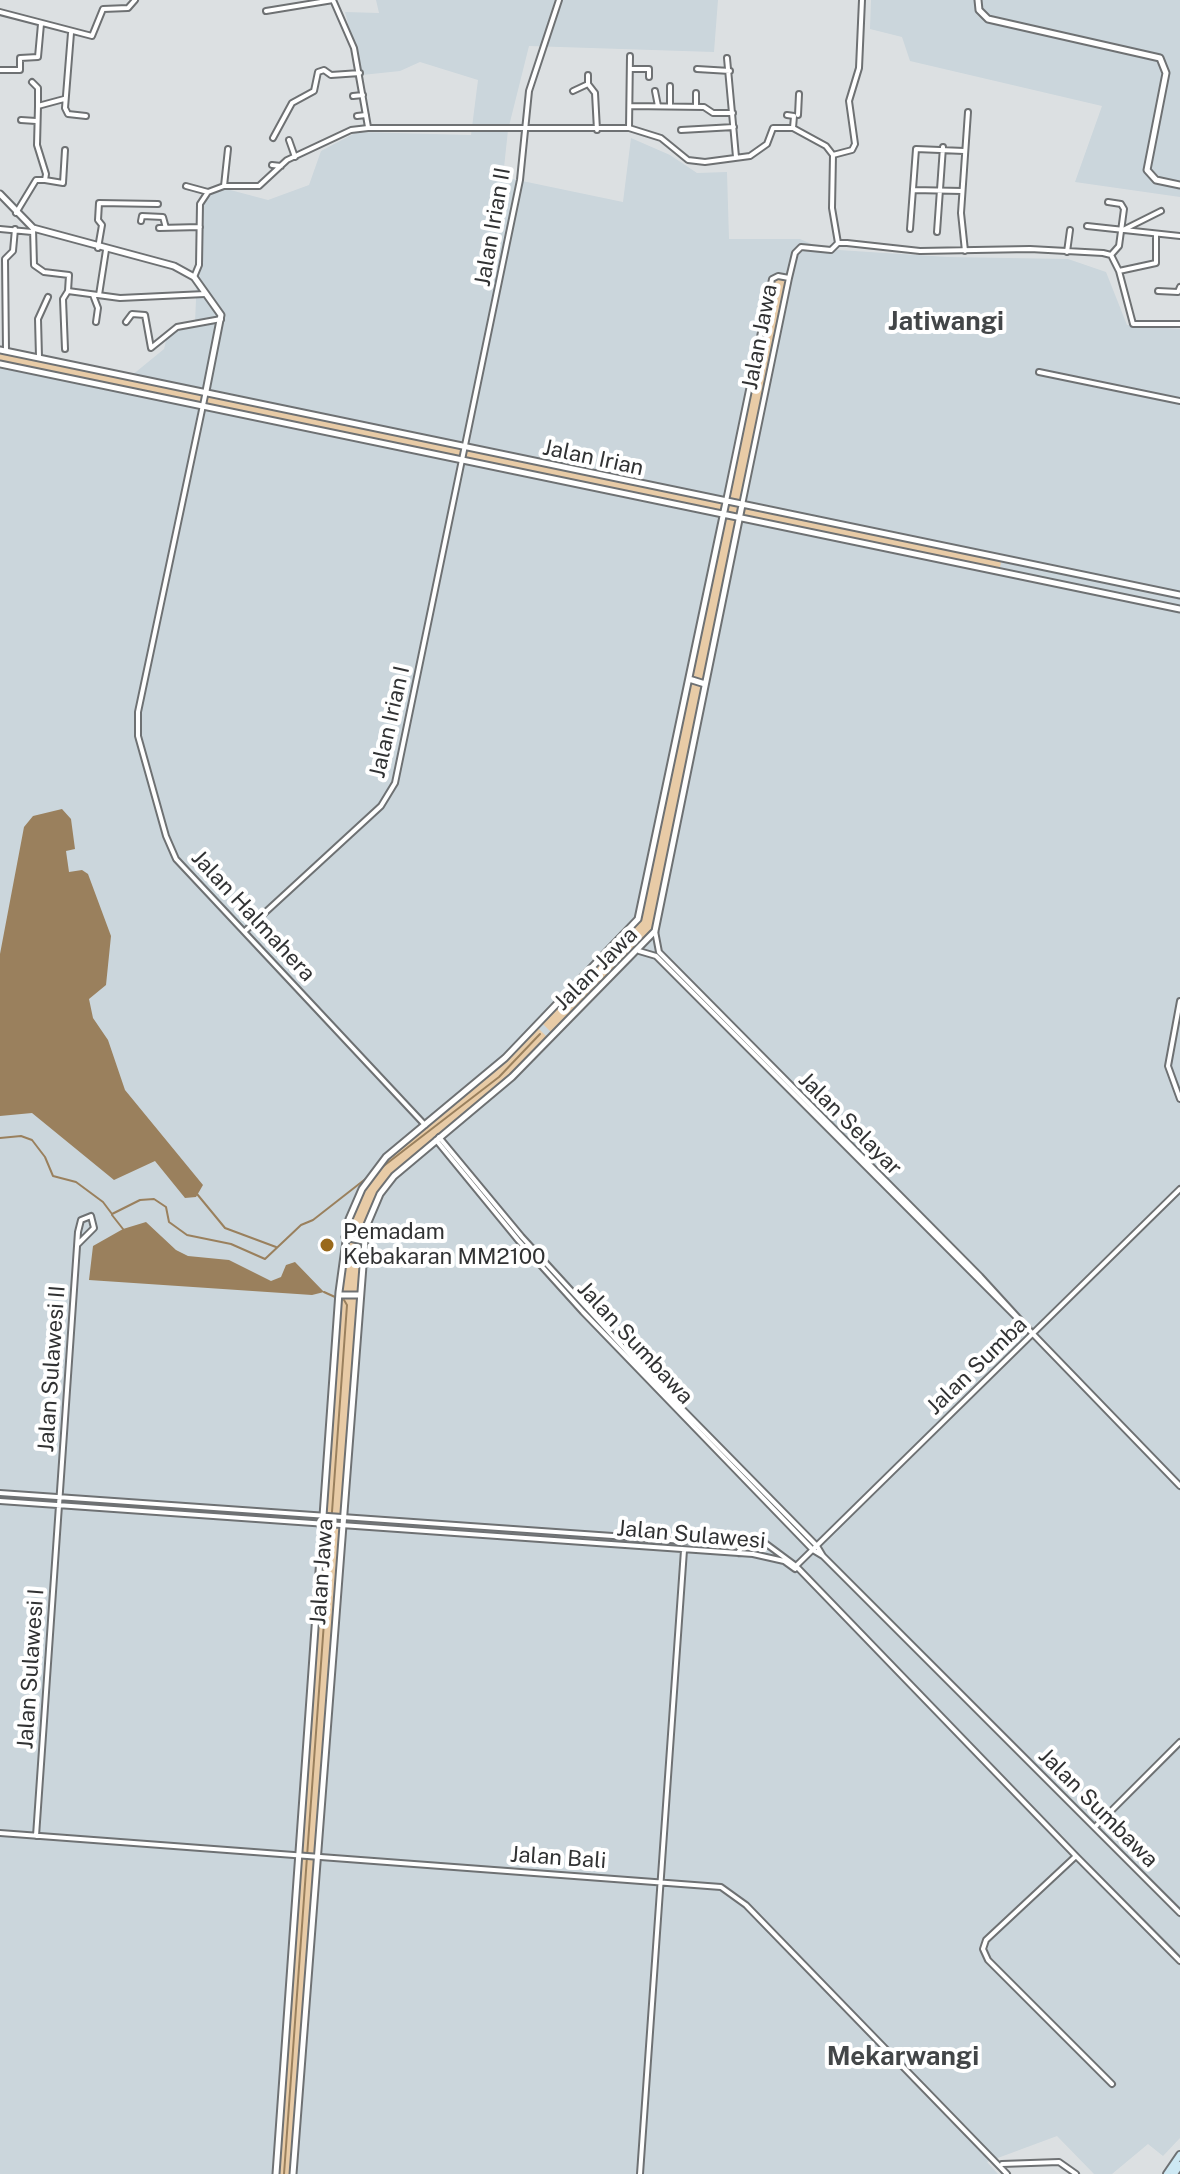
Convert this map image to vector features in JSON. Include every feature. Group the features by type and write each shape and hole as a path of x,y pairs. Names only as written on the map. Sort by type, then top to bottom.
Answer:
{"main road":[{"path":"1167,2174 1180,2155"},
{"path":"1174,2174 1180,2165"}],"street":[{"path":"0,12 71,33 94,36 103,9 128,8 135,0"},
{"path":"266,11 333,0 350,33 368,128"},
{"name":"Jalan Irian II","path":"462,461 520,180 529,91 559,0"},
{"path":"833,155 852,150 855,144 849,101 859,68 862,0"},
{"path":"978,0 979,10 988,19 1160,58 1166,73 1147,170 1156,180 1180,185"},
{"path":"0,70 20,70 20,58 38,57 41,24"},
{"path":"71,33 64,99 68,114 86,116"},
{"path":"629,128 630,56"},
{"path":"727,58 736,157"},
{"path":"630,69 649,69 649,77"},
{"path":"697,69 730,71"},
{"path":"273,138 292,103 314,91 318,72 324,70 331,75 360,73"},
{"path":"588,75 588,84 595,93 597,130"},
{"path":"32,82 38,88 36,121 45,180"},
{"path":"573,91 588,84"},
{"path":"670,86 670,106"},
{"path":"655,91 658,106"},
{"path":"696,93 696,107"},
{"path":"793,128 799,94"},
{"path":"353,96 363,95"},
{"path":"38,106 64,99"},
{"path":"630,106 696,107 713,113 733,113"},
{"path":"965,251 962,191 968,112"},
{"path":"357,116 366,115"},
{"path":"21,120 36,121"},
{"path":"681,130 734,127"},
{"path":"194,277 199,265 200,204 208,192 224,186 259,186 295,157 351,130 368,128 629,128 651,133 693,162 759,152 773,128 793,128 826,146 833,155 832,208 838,243"},
{"path":"289,140 295,157"},
{"path":"910,229 916,149 943,147 965,151"},
{"path":"937,232 943,147"},
{"path":"224,186 228,149"},
{"path":"16,213 36,180 63,183 65,150"},
{"path":"272,165 281,166"},
{"path":"186,186 208,192"},
{"path":"913,190 962,191"},
{"path":"0,194 33,230 34,265 48,273 69,275 68,291 63,299 65,349"},
{"path":"1108,202 1123,205 1119,246 1111,255"},
{"path":"98,248 102,226 98,220 99,203 158,204"},
{"path":"1123,229 1161,211"},
{"path":"141,221 142,216 163,217 166,228"},
{"path":"1087,226 1180,236"},
{"path":"159,228 200,227"},
{"path":"0,229 33,230 174,266 194,277 221,319 206,391"},
{"path":"3,350 2,259 13,251 15,229"},
{"path":"1067,252 1070,230"},
{"path":"1119,271 1156,263 1156,234"},
{"path":"789,278 797,248 831,250 838,243 965,251 1030,249 1111,255"},
{"path":"96,322 96,295 106,250"},
{"path":"1111,255 1119,271 1133,324 1180,324"},
{"name":"Jalan Jawa","path":"276,2174 345,1237 355,1205 370,1177 386,1157 505,1058 638,919 772,279 778,276 789,278 655,931 639,951 512,1077 387,1184 370,1214 363,1241 339,1526 293,2174"},
{"path":"1158,291 1178,292 1180,287"},
{"path":"68,291 96,295 207,294"},
{"path":"39,357 38,319 48,297"},
{"path":"126,322 132,314 145,315 151,348 174,328 221,319"},
{"name":"Jalan Irian","path":"3,350 1180,595"},
{"name":"Jalan Irian","path":"0,364 203,409 1180,609"},
{"path":"1039,372 1180,401"},
{"name":"Jalan Halmahera","path":"206,391 137,726 171,852 425,1125"},
{"name":"Jalan Irian I","path":"245,931 381,806 395,783 462,461"},
{"path":"999,572 1002,558"},
{"path":"689,679 705,684"},
{"name":"Jalan Selayar","path":"655,931 657,950 670,966 1180,1486"},
{"name":"Jalan Selayar","path":"639,951 653,953 670,966"},
{"path":"1180,1001 1168,1066 1180,1099"},
{"name":"Jalan Sumbawa","path":"437,1139 518,1240 813,1550 823,1556 1180,1913"},
{"name":"Jalan Sumba","path":"796,1566 1180,1189"},
{"name":"Jalan Sulawesi II","path":"58,1505 78,1244 81,1220 91,1216 94,1228 78,1244"},
{"path":"345,1237 363,1241"},
{"path":"339,1295 358,1295"},
{"name":"Jalan Sumbawa","path":"658,1388 817,1546 823,1556"},
{"name":"Jalan Sulawesi","path":"0,1493 684,1541 737,1535 761,1540 796,1566 800,1573"},
{"name":"Jalan Sulawesi","path":"0,1501 738,1553 772,1557 800,1573"},
{"name":"Jalan Sulawesi I","path":"36,1836 58,1505"},
{"path":"737,1535 743,1545 738,1553"},
{"path":"640,2174 663,1880 684,1541"},
{"path":"800,1573 1180,1961"},
{"path":"1095,1827 1180,1742"},
{"name":"Jalan Bali","path":"0,1833 663,1880 721,1887 741,1900 1007,2174"},
{"path":"1076,1856 986,1940 983,1949 988,1960 1112,2084"},
{"path":"1000,2164 1059,2162 1076,2174"}],"shaded area":[{"path":"376,0 718,0 714,52 529,46 508,130 503,177 623,202 631,138 670,155 697,173 727,172 729,239 800,239 823,249 947,257 1068,259 1106,272 1127,325 1180,329 1180,2138 1163,2156 1148,2144 1112,2174 1094,2174 1057,2136 987,2162 998,2174 0,2174 0,348 131,376 164,349 169,329 195,323 200,206 219,187 268,200 309,185 321,151 357,132 471,135 478,80 420,62 400,71 362,75 345,12 379,13"},
{"path":"871,0 1180,0 1180,197 1075,182 1102,106 910,61 902,37 870,29"},
{"path":"774,276 789,278 743,505 1002,558 999,572 740,519 651,937 554,1035 541,1022 637,919 723,515 0,364 0,350 726,501"},
{"path":"62,809 71,819 75,849 66,851 69,872 82,870 88,874 111,936 106,985 89,999 93,1018 108,1040 125,1090 203,1185 196,1197 185,1198 155,1161 114,1180 32,1113 0,1116 0,954 24,827 33,816"},
{"path":"536,1026 549,1039 491,1095 404,1165 380,1194 361,1254 342,1516 323,1515 345,1237 362,1189 386,1157 505,1058"},
{"path":"146,1222 176,1250 188,1256 229,1260 271,1281 281,1277 286,1265 295,1262 324,1292 312,1295 89,1280 93,1246 123,1229"},
{"path":"322,1524 341,1526 293,2174 276,2174"}],"waterway":[{"path":"381,1168 499,1077 540,1034"},
{"path":"0,1138 21,1136 32,1140 45,1157 53,1176 76,1182 103,1202 112,1214 140,1200 154,1199 166,1207 169,1222 187,1235 231,1244 265,1259 301,1225 313,1220 368,1177"},
{"path":"197,1194 225,1228 276,1247"},
{"path":"112,1215 123,1229"},
{"path":"324,1292 335,1297"},
{"path":"284,2174 347,1305 344,1300"}],"place":[{"name":"Pemadam Kebakaran MM2100","path":"327,1245"}],"district":[{"name":"Jatiwangi","path":"946,322"},
{"name":"Mekarwangi","path":"903,2057"}]}
